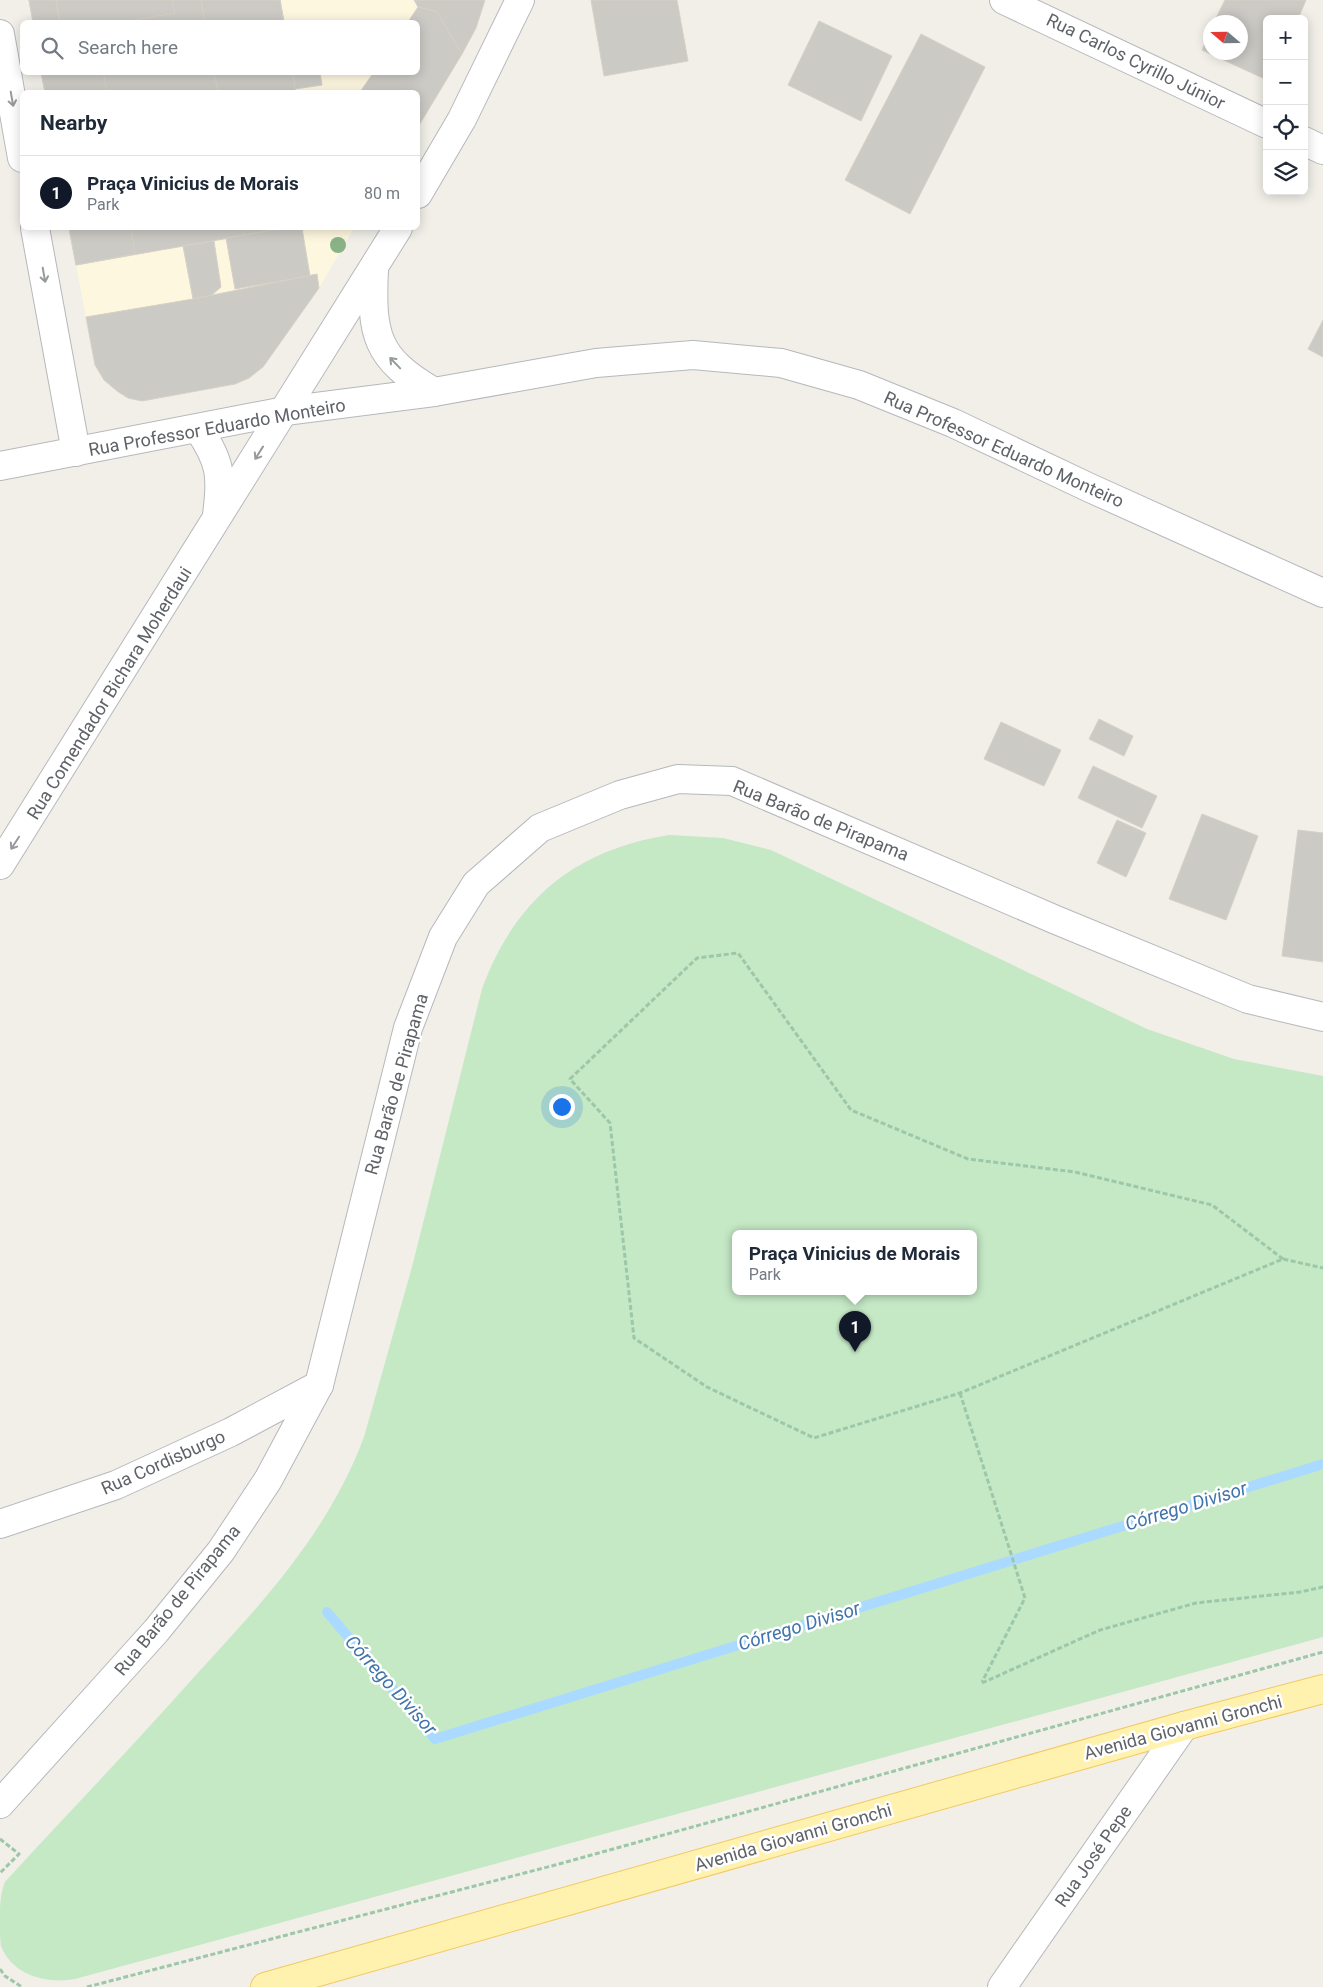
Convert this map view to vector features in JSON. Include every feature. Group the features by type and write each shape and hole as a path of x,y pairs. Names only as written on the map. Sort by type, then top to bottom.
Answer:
{"main road":[{"name":"Avenida Giovanni Gronchi","path":"265,1987 1184,1726 1323,1689"}],"street":[{"path":"420,191 462,119 520,0"},
{"name":"Rua Carlos Cyrillo Júnior","path":"1004,0 1263,122"},
{"path":"0,34 20,147"},
{"path":"1308,144 1323,150"},
{"path":"35,230 76,452"},
{"name":"Rua Comendador Bichara Moherdaui","path":"0,866 397,230"},
{"path":"374,268 372,312 378,334 388,356 412,379 434,392"},
{"name":"Rua Professor Eduardo Monteiro","path":"0,466 198,430 285,411 434,392 596,362 693,355 782,364 859,385 953,423 1090,488 1323,593"},
{"name":"Rua Comendador Bichara Moherdaui","path":"198,430 212,449 217,463 220,490 217,520"},
{"name":"Rua Barão de Pirapama","path":"0,1804 156,1631 221,1551 268,1480 319,1385 408,1028 443,937 476,884 540,828 620,795 678,779 732,781 1056,920 1248,999 1323,1017"},
{"name":"Rua Cordisburgo","path":"0,1524 116,1485 231,1432 319,1385"},
{"name":"Rua José Pepe","path":"1002,1987 1184,1726"}],"path":[{"path":"1283,1259 960,1393 814,1438 707,1388 634,1338 610,1123 570,1079 698,958 738,953 851,1110 968,1159 1075,1172 1212,1205 1283,1259 1323,1268"},
{"path":"960,1393 1025,1598 982,1683 1100,1630 1196,1603 1300,1592 1323,1586"},
{"path":"87,1987 559,1864 1323,1652"},
{"path":"0,1839 19,1854 0,1873"},
{"path":"0,1969 5,1976 22,1987"}],"shaded area":[{"path":"29,0 485,0 476,28 420,124 420,90 45,90 41,75 420,75 420,20 33,20"},
{"path":"69,230 353,230 319,288 263,367 249,378 142,401 128,398 117,391 104,380 95,365"}],"green space":[{"path":"669,835 723,838 771,850 1147,1029 1234,1059 1323,1076 1323,1637 75,1979 42,1979 22,1971 6,1956 1,1946 0,1905 5,1882 148,1728 269,1593 313,1535 349,1472 364,1437 412,1267 482,989 496,957 512,929 531,905 553,884 577,867 605,853 635,842"}],"building":[{"path":"29,0 280,0 284,20 33,20"},
{"path":"29,0 56,0 60,20 33,20"},
{"path":"56,0 172,0 175,13 135,20 60,20"},
{"path":"201,0 280,0 284,20 205,20"},
{"path":"414,0 485,0 476,28 462,54 437,12 418,7"},
{"path":"591,0 677,0 688,61 604,76"},
{"path":"1225,0 1306,0 1300,15 1263,15 1263,78 1224,60 1248,60 1248,15 1218,15"},
{"path":"418,7 437,12 462,54 420,124 420,90 361,90 372,75 420,75 420,20 409,20"},
{"path":"819,21 892,56 861,121 788,85"},
{"path":"921,34 985,67 910,214 845,180"},
{"path":"42,75 293,75 296,90 45,90"},
{"path":"42,75 104,75 107,90 45,90"},
{"path":"215,75 293,75 296,90 218,90"},
{"path":"293,75 320,75 322,85 295,89"},
{"path":"69,230 275,230 76,265"},
{"path":"69,230 131,230 135,254 76,265"},
{"path":"243,230 274,230 244,235"},
{"path":"274,230 302,230 310,276 235,289 226,238"},
{"path":"214,241 221,287 212,295 193,299 183,246"},
{"path":"317,274 319,288 263,367 249,378 235,384 142,401 128,398 117,391 104,380 95,365 86,317 193,299"},
{"path":"1323,320 1323,357 1308,349"},
{"path":"1099,719 1133,736 1124,756 1089,739"},
{"path":"1001,722 1061,750 1044,786 984,759"},
{"path":"1093,766 1157,796 1142,828 1078,798"},
{"path":"1202,814 1258,836 1226,920 1169,899"},
{"path":"1117,820 1146,833 1126,877 1097,863"},
{"path":"1298,830 1323,833 1323,962 1282,956"}],"waterway":[{"name":"Córrego Divisor","path":"327,1612 435,1739 1323,1464"}],"place":[{"name":"Praça Vinicius de Morais","path":"855,1352"}]}
